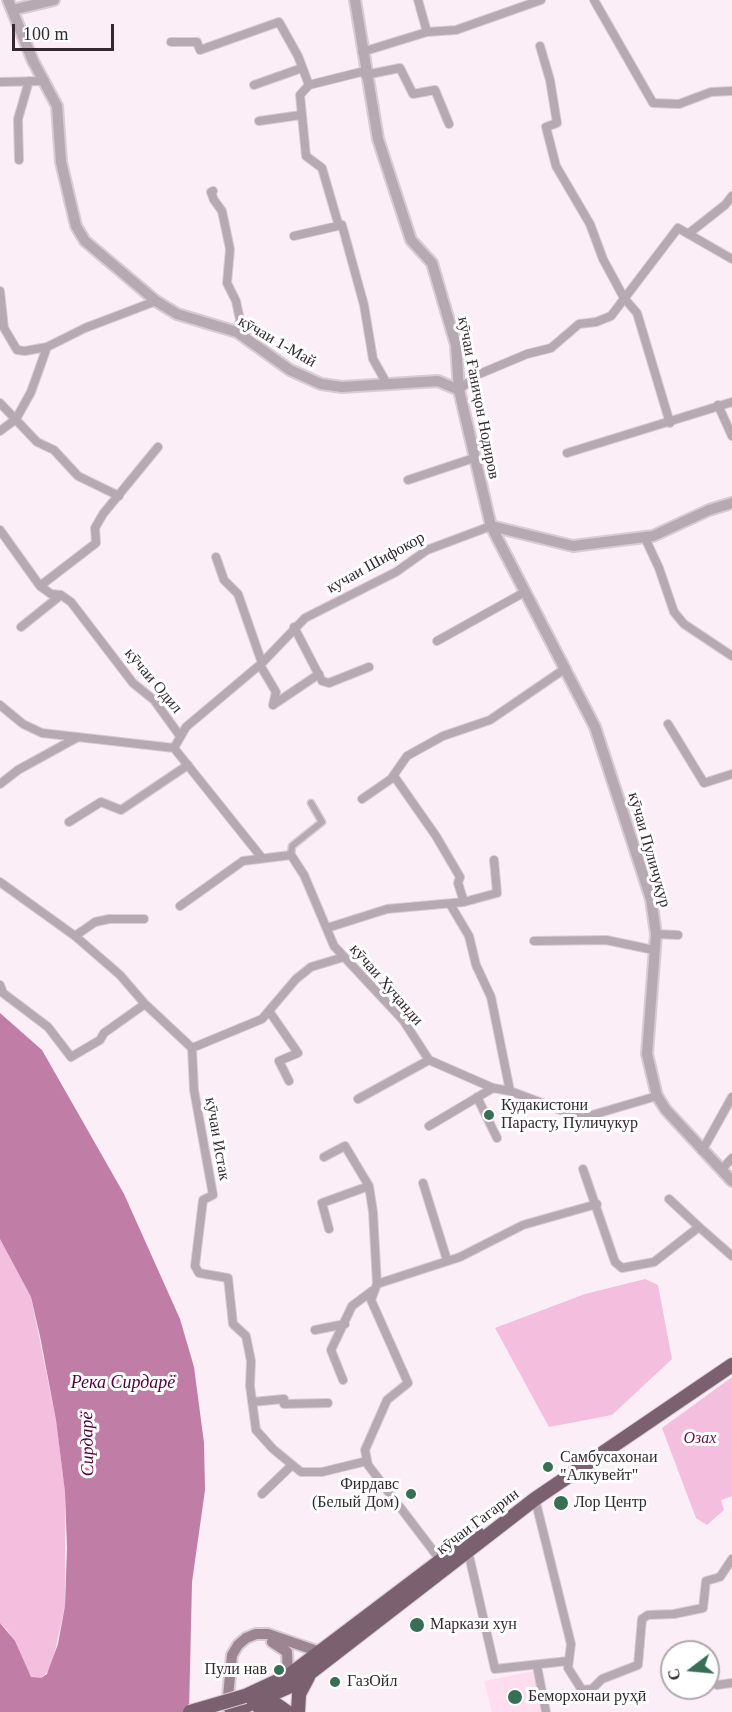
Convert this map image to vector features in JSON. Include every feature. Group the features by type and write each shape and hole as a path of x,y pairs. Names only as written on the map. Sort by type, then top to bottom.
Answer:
{"highway":[{"name":"кӯчаи Гагарин","path":"246,1702 288,1676 732,1355"},
{"name":"кӯчаи Гагарин","path":"246,1702 297,1683 443,1563 468,1551 535,1500 732,1365"},
{"path":"298,1712 299,1694 312,1671"},
{"path":"230,1712 246,1702"},
{"path":"190,1712 246,1702 277,1705 287,1712"}],"main road":[{"path":"230,1712 232,1655 246,1638 256,1634 268,1634 324,1649"},
{"path":"230,1712 232,1676 236,1657 250,1641 261,1640 279,1645 287,1652 288,1676"}],"street":[{"path":"10,5 54,0"},
{"name":"кӯчаи Ғаниҷон Нодиров","path":"355,0 365,73 378,139 411,240 432,263 435,273 456,345 459,390 491,526"},
{"path":"418,0 427,32"},
{"path":"362,52 427,32 456,30 541,0"},
{"path":"594,0 653,103 679,104 711,92 732,91"},
{"name":"кӯчаи 1-Май","path":"10,5 33,61 57,106 61,162 76,226 85,241 156,301 177,314 237,332 290,370 321,384 342,387 438,381 459,390"},
{"path":"171,42 197,42 200,50 279,22 309,85"},
{"path":"540,46 550,80 557,123 546,128 556,166 590,224 603,259 624,297 637,313 670,423"},
{"path":"254,85 302,68"},
{"path":"387,384 373,359 364,305 342,225 338,222 322,168 306,156 300,95 309,85 400,68 414,94 435,90 449,124"},
{"path":"19,160 18,119 29,81"},
{"path":"0,82 45,81"},
{"path":"259,121 301,115"},
{"path":"213,191 211,192 214,200 222,211 230,249 227,283 240,320 237,332"},
{"path":"688,234 725,206 732,196"},
{"path":"294,236 342,225"},
{"path":"459,390 477,375 551,348 579,324 596,322 611,316 678,228 732,259"},
{"path":"0,291 4,328 17,350 25,351 47,347 85,328 156,301"},
{"path":"0,430 16,419 31,392 47,347"},
{"path":"567,453 732,402"},
{"path":"0,403 37,442 54,450 78,476 119,496"},
{"path":"718,405 732,436"},
{"path":"0,530 40,586 96,543 95,528 158,447"},
{"path":"408,480 474,458"},
{"path":"491,526 573,546 645,538 732,503"},
{"name":"кӯчаи Пуличуқур","path":"491,526 523,593 566,668 595,727 651,899 656,934 647,1054 657,1096 666,1110 702,1151 732,1180"},
{"name":"кучаи Шифокор","path":"180,736 186,727 261,664 305,618 396,572 427,550 491,526"},
{"path":"645,538 659,568 674,612 684,624 732,656"},
{"path":"216,557 224,580 238,594 261,664 276,692 273,705 319,674"},
{"name":"кӯчаи Одил","path":"40,586 51,594 61,594 102,640 133,682 154,700 180,736 174,748"},
{"path":"437,641 523,593"},
{"path":"21,627 61,594"},
{"path":"294,627 322,681 329,683 369,667"},
{"path":"362,799 394,776 407,756 443,736 490,720 566,668"},
{"path":"0,705 23,724 42,733 174,748 262,858"},
{"path":"668,724 704,783 732,774"},
{"path":"0,784 18,770 79,737"},
{"path":"69,822 101,802 121,810 188,765"},
{"path":"394,776 436,836 460,877 458,883 464,902"},
{"path":"180,906 243,861 291,855 292,846 322,822 310,803"},
{"name":"кӯчаи Хуҷанди","path":"291,855 304,875 334,946 403,1020 429,1060"},
{"path":"327,928 387,909 464,902 497,893 494,860"},
{"path":"0,882 75,936 120,975 145,1004 192,1048 262,1019 296,979 311,967 344,957"},
{"path":"450,904 469,936 476,965 491,997 510,1091"},
{"path":"75,936 95,922 109,919 144,919"},
{"path":"656,934 678,935"},
{"path":"534,941 606,940 654,950"},
{"path":"0,985 3,993 48,1027 71,1057 100,1040 104,1033 145,1004"},
{"path":"269,1011 298,1053 279,1061 289,1081"},
{"name":"кӯчаи Истак","path":"192,1048 194,1090 213,1195 203,1200 195,1266 199,1273 228,1278 233,1324 246,1336 251,1362 252,1402 256,1430 300,1472 322,1472 367,1461"},
{"path":"358,1099 429,1060 493,1088 510,1091 582,1118 657,1096"},
{"path":"429,1126 493,1088"},
{"path":"477,1097 497,1138"},
{"path":"702,1151 732,1097"},
{"path":"324,1157 345,1146 369,1186 373,1212 375,1288 371,1300 408,1383 387,1400 365,1450 367,1461 443,1563"},
{"path":"722,1169 732,1158"},
{"path":"583,1169 597,1204 615,1262 622,1268 654,1262 699,1227"},
{"path":"423,1183 447,1260"},
{"path":"329,1229 322,1203 369,1186"},
{"path":"669,1199 732,1256"},
{"path":"343,1380 331,1350 352,1306 375,1288 460,1257 523,1225 597,1204"},
{"path":"315,1330 345,1324"},
{"path":"252,1402 284,1399 284,1404 328,1403"},
{"path":"262,1494 292,1465"},
{"path":"535,1500 571,1644 568,1661 571,1675 578,1686 587,1691 602,1679 638,1665 642,1619 648,1615 674,1614 702,1609 706,1581 720,1577 732,1559"},
{"path":"468,1551 493,1666 498,1671 568,1661"},
{"path":"537,1666 546,1712"}],"shaded area":[{"name":"Беморхонаи руҳӣ","path":"534,1671 545,1712 492,1712 484,1681"}],"green space":[{"path":"0,1239 31,1297 56,1420 65,1492 65,1606 51,1669 41,1678 36,1679 31,1677 8,1631 0,1623"},
{"path":"645,1279 658,1285 672,1359 612,1415 549,1427 495,1328 585,1294"},
{"name":"Озах","path":"732,1377 732,1496 721,1500 724,1510 707,1525 696,1518 662,1428"}],"water":[{"name":"Река Сирдарё","path":"0,1013 42,1050 124,1194 180,1319 194,1367 204,1443 205,1490 192,1582 189,1712 0,1712 0,1623 15,1641 31,1677 41,1678 47,1674 58,1644 65,1606 67,1548 65,1492 56,1420 40,1336 31,1297 0,1239"}],"place":[{"name":"Кудакистони Парасту, Пуличукур","path":"489,1115"},
{"name":"Самбусахонаи \"Алкувейт\"","path":"548,1467"},
{"name":"Фирдавс (Белый Дом)","path":"411,1494"},
{"name":"Лор Центр","path":"561,1503"},
{"name":"Маркази хун","path":"417,1625"},
{"name":"Пули нав","path":"279,1670"},
{"name":"ГазОйл","path":"335,1682"},
{"name":"Беморхонаи руҳӣ","path":"515,1697"}],"water label":[{"name":"Сирдарё","path":"88,1444"}]}
